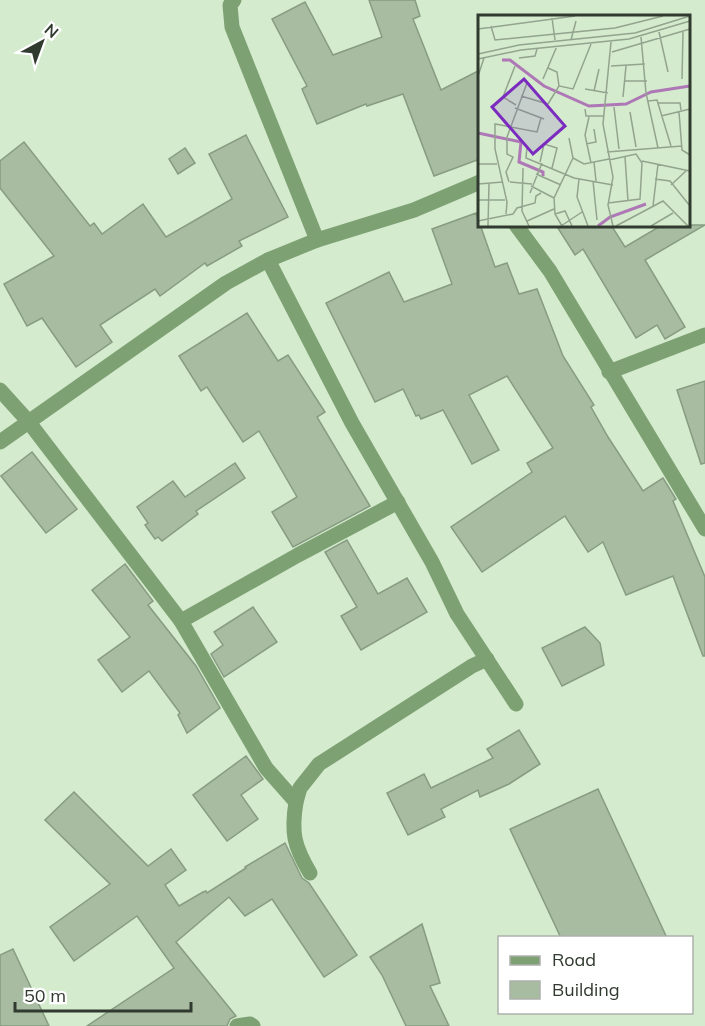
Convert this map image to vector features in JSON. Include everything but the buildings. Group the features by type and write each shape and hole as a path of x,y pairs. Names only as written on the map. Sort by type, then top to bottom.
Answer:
{"street":[{"path":"234,0 230,5 232,27 317,240"},
{"path":"0,442 226,283 268,260 317,240 414,210 478,183"},
{"path":"517,226 550,272 705,529"},
{"path":"268,260 352,423 432,562 457,614 516,704"},
{"path":"609,372 705,335"},
{"path":"0,390 28,422 181,621 266,768 296,802"},
{"path":"181,621 398,502"},
{"path":"310,873 296,849 293,820 300,788 319,765 472,666 487,659"},
{"path":"237,1026 250,1024 253,1026"}]}
